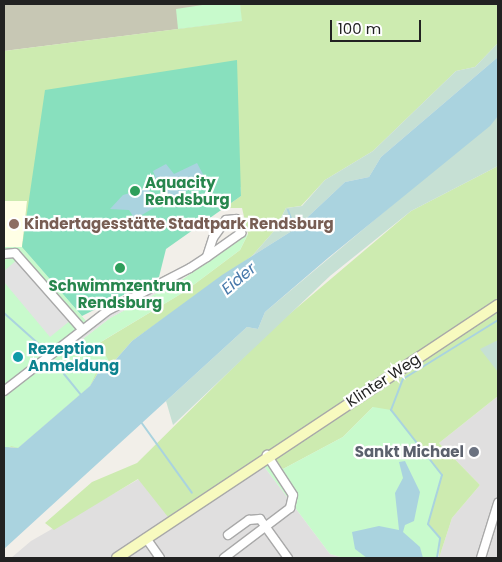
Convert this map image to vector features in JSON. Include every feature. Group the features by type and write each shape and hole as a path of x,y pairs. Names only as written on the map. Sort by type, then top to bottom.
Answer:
{"street":[{"path":"4,392 82,329 207,257 241,233 236,219 226,220 213,238 207,257"},
{"path":"4,254 15,254 82,329"},
{"name":"Klinter Weg","path":"117,558 268,455 498,305"},
{"path":"224,558 267,528 290,508 292,495 268,455"},
{"path":"481,558 498,503"},
{"path":"228,534 253,518 267,528 288,558"},
{"path":"146,538 160,558"}],"shaded area":[{"path":"4,4 240,4 242,21 4,51"},
{"path":"498,43 498,57 381,157 369,177 345,182 295,229 252,256 274,231 286,208 302,206 325,180 373,151 456,71 475,67"},
{"path":"498,116 498,166 411,211 330,276 173,425 166,401 247,327 258,329 265,312"},
{"name":"Kindertagesstätte Stadtpark Rendsburg","path":"4,201 27,201 22,247 4,247"},
{"path":"18,259 71,320 50,337 4,282 4,271"},
{"path":"179,273 183,279 110,318 71,348 68,344 107,313"},
{"path":"498,340 498,372 480,349"},
{"path":"498,396 498,558 439,558 452,518 480,485 439,443"},
{"path":"263,465 330,554 344,558 11,558 31,541 139,479 176,524"}],"green space":[{"path":"209,4 240,4 242,21 178,29 176,9"},
{"path":"240,4 498,4 498,43 475,67 456,71 373,151 325,180 301,206 286,208 274,231 252,256 132,341 111,365 101,368 90,386 18,448 5,447 4,459 4,403 20,394 23,412 51,387 36,382 64,353 76,357 184,292 240,250 248,234 242,208 224,208 241,196 241,187 235,191 229,181 209,192 214,204 204,211 193,195 213,181 199,155 184,161 179,153 148,166 152,174 136,180 139,187 121,186 122,192 107,206 107,217 77,240 68,230 51,235 29,255 22,247 27,201 4,201 4,51 241,21"},
{"name":"Aquacity Rendsburg","path":"237,60 241,196 166,249 159,277 82,316 22,247 45,90"},
{"path":"498,166 498,396 439,443 480,485 452,518 439,558 440,538 428,524 441,475 373,407 343,437 283,469 266,452 168,517 138,479 54,530 45,523 92,482 137,463 273,328 411,211"},
{"path":"248,234 240,250 184,292 99,343 111,365 96,373 90,386 18,448 11,446 4,453 4,247 22,247 87,322 64,342 70,349 110,318 183,279"},
{"path":"373,407 391,410 442,475 428,524 440,538 437,558 344,558 330,554 263,465 274,459 283,469 343,437"}],"water":[{"name":"Eider","path":"498,57 498,116 490,126 265,312 258,329 247,327 4,549 5,447 18,448 90,386 101,368 111,365 132,341 222,275 295,229 345,182 369,177 381,157"},
{"path":"197,163 206,180 165,202 153,171 166,164 174,174"},
{"path":"148,188 157,206 135,219 129,210 110,209 123,195"},
{"path":"405,461 420,492 414,521 405,525 403,532 420,547 423,558 367,558 355,549 352,532 379,526 399,530 395,493 403,478 399,462"}],"waterway":[{"path":"288,210 295,229"},
{"path":"4,313 42,347"},
{"path":"437,558 440,538 428,524 442,475 391,410 403,379 498,320"},
{"path":"55,362 61,369"},
{"path":"64,374 80,394"},
{"path":"141,422 192,493"}],"place":[{"name":"Aquacity Rendsburg","path":"135,191"},
{"name":"Kindertagesstätte Stadtpark Rendsburg","path":"14,224"},
{"name":"Schwimmzentrum Rendsburg","path":"120,268"},
{"name":"Rezeption Anmeldung","path":"18,357"},
{"name":"Sankt Michael","path":"474,452"}]}
